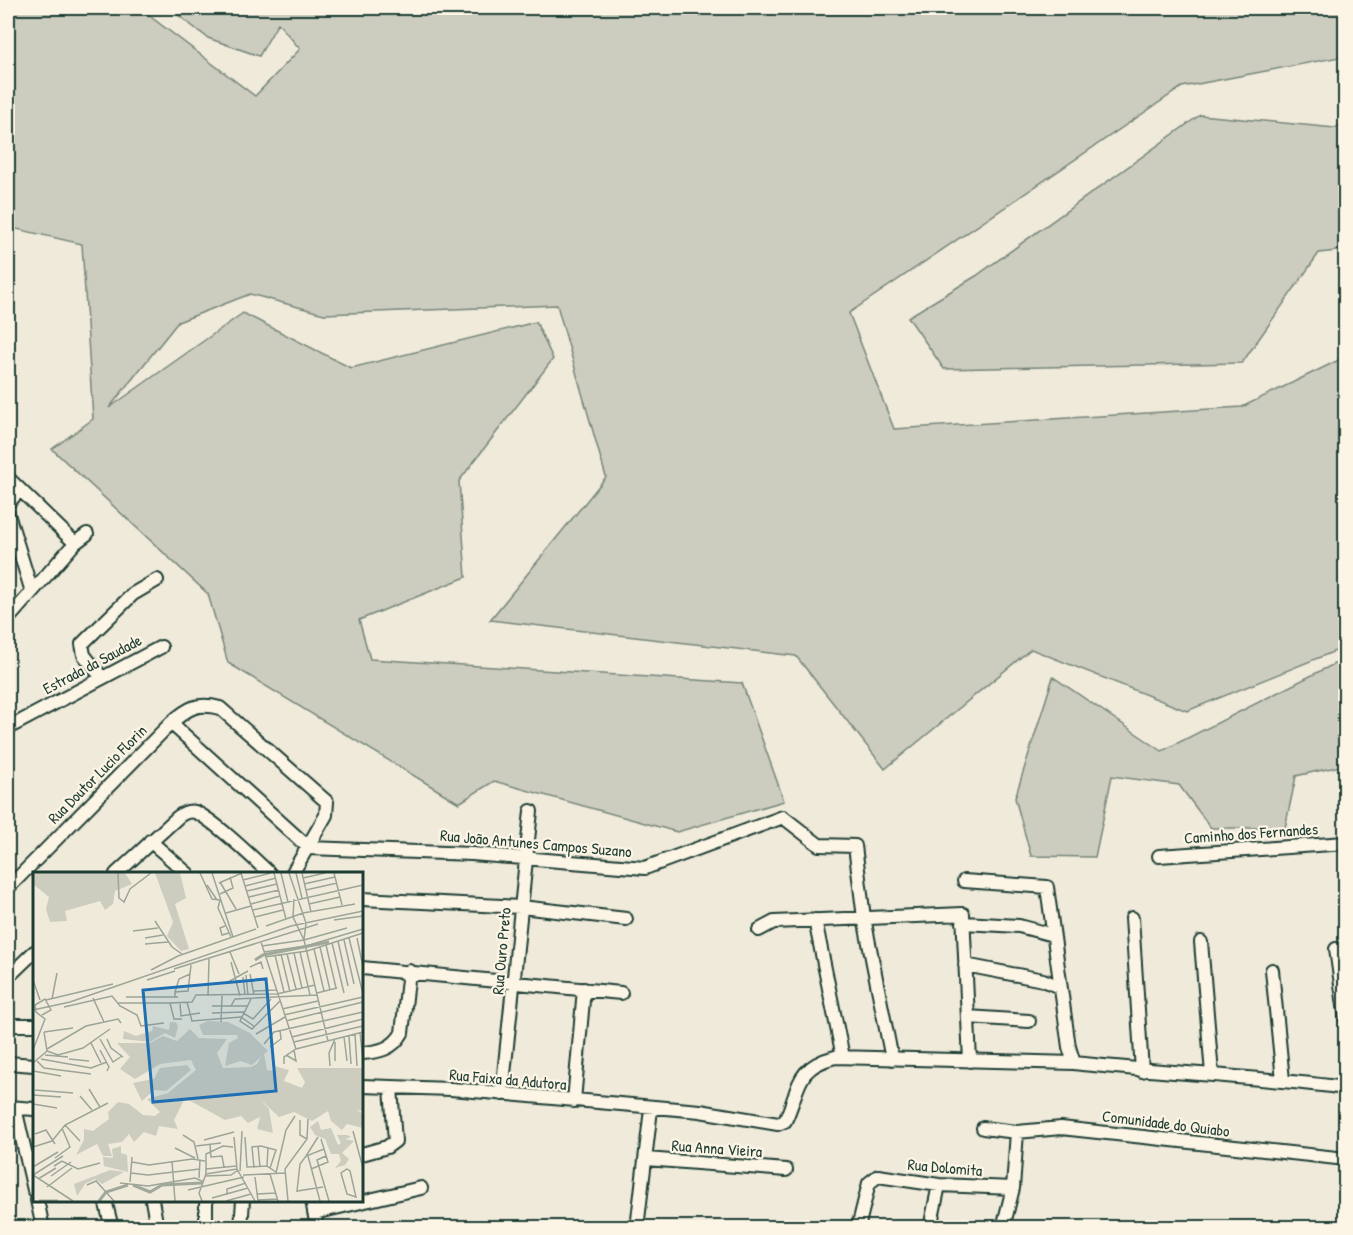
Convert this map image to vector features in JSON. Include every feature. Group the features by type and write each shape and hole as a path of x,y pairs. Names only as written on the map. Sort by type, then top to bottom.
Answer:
{"street":[{"path":"8,478 75,543"},
{"path":"8,503 20,490"},
{"path":"8,514 32,592"},
{"path":"8,620 75,543 87,534"},
{"path":"102,678 84,656 82,644 134,594 157,580"},
{"name":"Estrada da Saudade","path":"8,728 161,647"},
{"name":"Rua Doutor Lucio Florin","path":"8,888 171,723 196,705 220,708 323,796 328,808 309,848"},
{"path":"171,723 309,848 293,872"},
{"path":"117,872 150,841 188,811 209,822 269,872"},
{"name":"Rua Ouro Preto","path":"502,1094 531,811"},
{"name":"Rua João Antunes Campos Suzano","path":"309,848 420,850 645,868 783,817 819,845 855,846 864,918"},
{"path":"150,841 187,872"},
{"name":"Caminho dos Fernandes","path":"1159,856 1346,843"},
{"path":"964,881 1047,886 1069,1047 1074,1063"},
{"path":"363,899 521,907 626,919"},
{"path":"759,930 774,922 963,914 970,1061"},
{"path":"864,918 892,1059"},
{"path":"1132,918 1142,1071"},
{"path":"815,920 843,1057"},
{"path":"963,923 1019,926 1053,935"},
{"path":"1201,942 1212,1074"},
{"path":"1336,949 1346,1020"},
{"path":"8,977 33,952"},
{"path":"965,964 1043,980 1060,987"},
{"path":"363,968 621,993"},
{"path":"1272,970 1283,1080"},
{"path":"363,1053 388,1049 402,1033 409,971"},
{"path":"574,1101 584,989"},
{"path":"968,1017 1029,1021"},
{"path":"8,1025 33,1025"},
{"name":"Rua Faixa da Adutora","path":"363,1086 502,1094 721,1114 778,1124 785,1121 805,1071 816,1062 843,1057 1074,1063 1142,1071 1283,1080 1346,1088"},
{"path":"8,1063 33,1065"},
{"path":"363,1154 392,1145 396,1135 391,1088"},
{"path":"33,1108 11,1107 33,1186"},
{"path":"637,1227 651,1109"},
{"name":"Comunidade do Quiabo","path":"983,1128 1017,1132 1061,1128 1346,1160"},
{"path":"1004,1227 1013,1188 1017,1132"},
{"name":"Rua Anna Vieira","path":"646,1159 786,1170"},
{"name":"Rua Dolomita","path":"858,1227 867,1189 873,1178 878,1176 939,1185 1013,1188"},
{"path":"930,1227 939,1185"},
{"path":"363,1198 421,1188"},
{"path":"37,1202 43,1227"},
{"path":"106,1202 112,1227"},
{"path":"152,1202 157,1227"},
{"path":"206,1202 206,1227"},
{"path":"241,1227 243,1202"},
{"path":"317,1227 313,1207 341,1202"}],"shaded area":[{"path":"8,8 139,8 255,96 300,49 278,23 259,56 208,38 169,8 996,8 1004,14 1008,8 1345,8 1345,56 1182,87 849,313 894,429 1242,407 1345,357 1345,653 1335,651 1187,711 1031,649 885,769 796,656 490,620 606,477 557,305 324,314 250,294 178,322 109,408 243,313 351,368 536,322 553,359 459,481 466,577 359,620 370,659 742,683 784,801 677,832 494,781 459,803 228,663 208,594 52,449 93,419 82,244 8,227"},
{"path":"1200,115 1335,128 1345,121 1345,250 1319,253 1242,363 944,369 908,317 976,276"},
{"path":"1334,664 1345,667 1345,765 1296,776 1285,828 1211,828 1179,785 1112,776 1095,857 1031,856 1015,798 1053,677 1162,751"}]}
